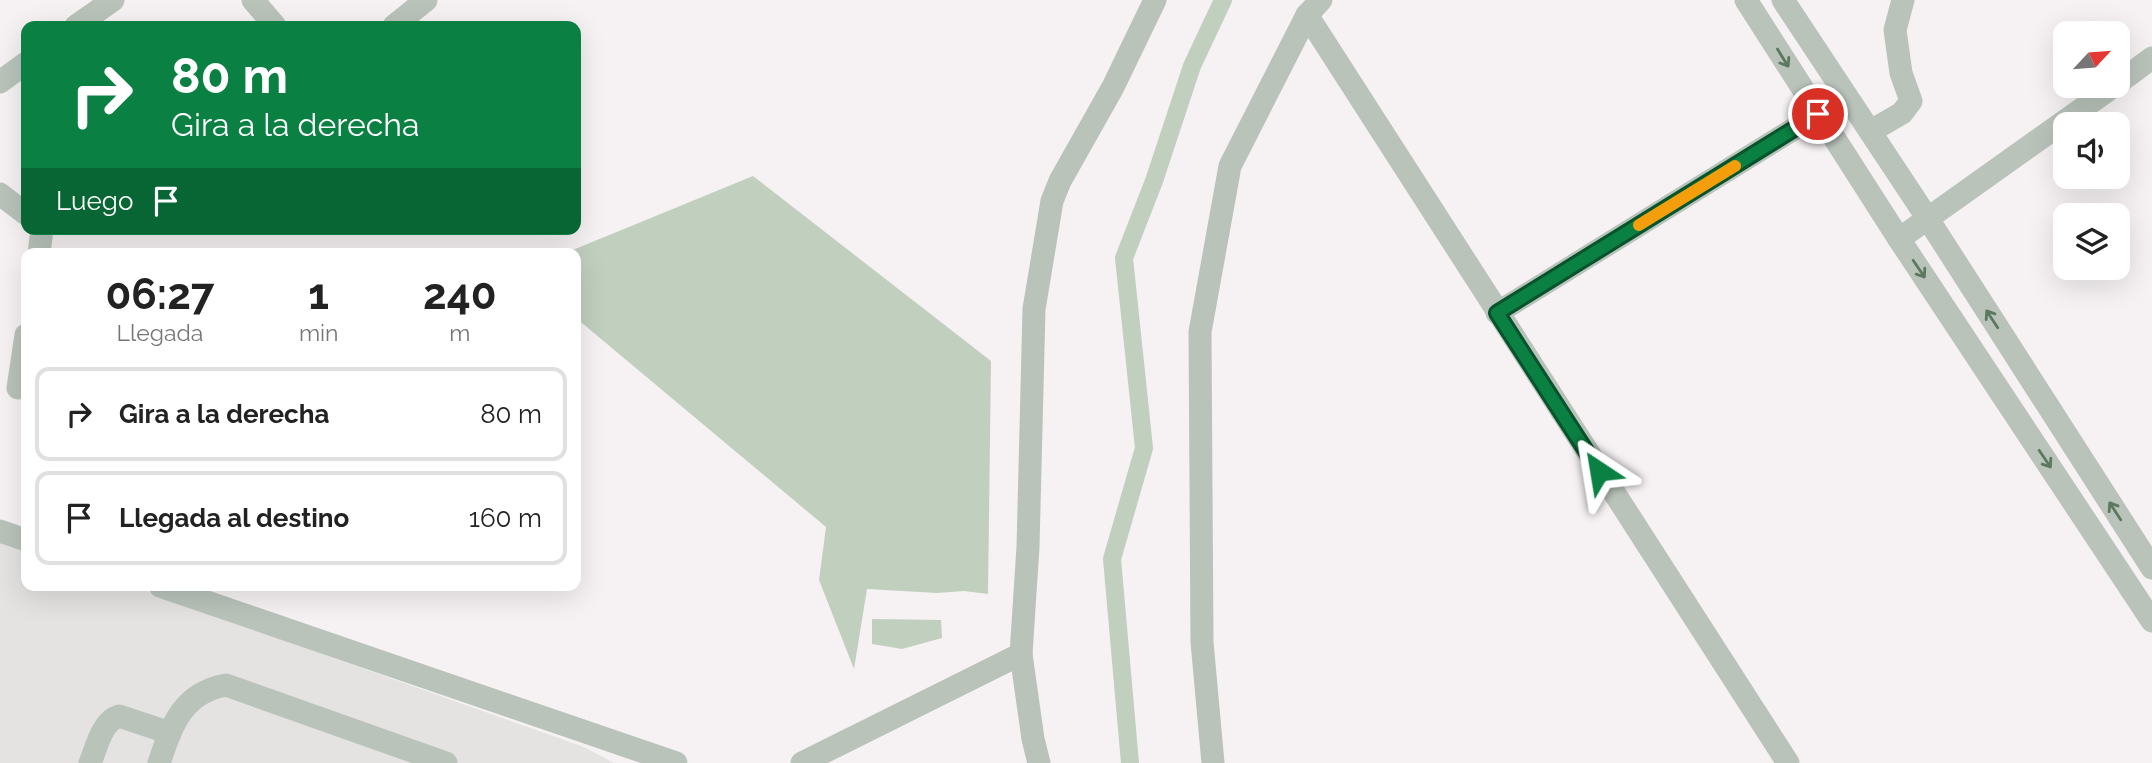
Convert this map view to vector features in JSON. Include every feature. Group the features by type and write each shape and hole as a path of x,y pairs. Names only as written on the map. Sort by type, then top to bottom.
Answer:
{"street":[{"path":"83,21 113,0"},
{"path":"253,0 271,21"},
{"path":"400,21 426,0"},
{"path":"1039,763 1021,654 1028,547 1034,309 1052,201 1060,181 1113,87 1155,0"},
{"path":"1746,0 1899,239 2152,621"},
{"path":"1783,0 1871,131 2152,568"},
{"path":"1871,131 1902,113 1911,102 1901,73 1895,30 1903,0"},
{"path":"1314,7 1497,313 1788,763"},
{"path":"1213,763 1202,642 1200,332 1230,166 1314,7"},
{"path":"2130,73 2152,58"},
{"path":"0,82 21,67"},
{"path":"1899,239 2096,98"},
{"path":"1497,313 1818,114"},
{"path":"0,194 21,210"},
{"path":"18,388 21,368"},
{"path":"0,531 21,538"},
{"path":"175,591 676,763"},
{"path":"802,763 1021,654"},
{"path":"159,763 170,733 186,704 208,688 226,685 389,753 446,763"},
{"path":"90,763 107,724 119,716 170,733"}],"shaded area":[{"path":"753,176 991,361 988,594 867,589 854,669 819,580 826,527 581,322 581,248 578,248"},
{"path":"0,540 21,547 21,591 146,591 584,747 614,763 0,763"},
{"path":"872,619 941,620 942,638 902,649 872,644"}],"waterway":[{"path":"1130,763 1112,559 1144,448 1124,258 1154,181 1192,66 1223,0"}],"slow traffic":[{"path":"1639,225 1735,166"}],"route":[{"path":"1599,471 1497,313 1818,114"}]}
